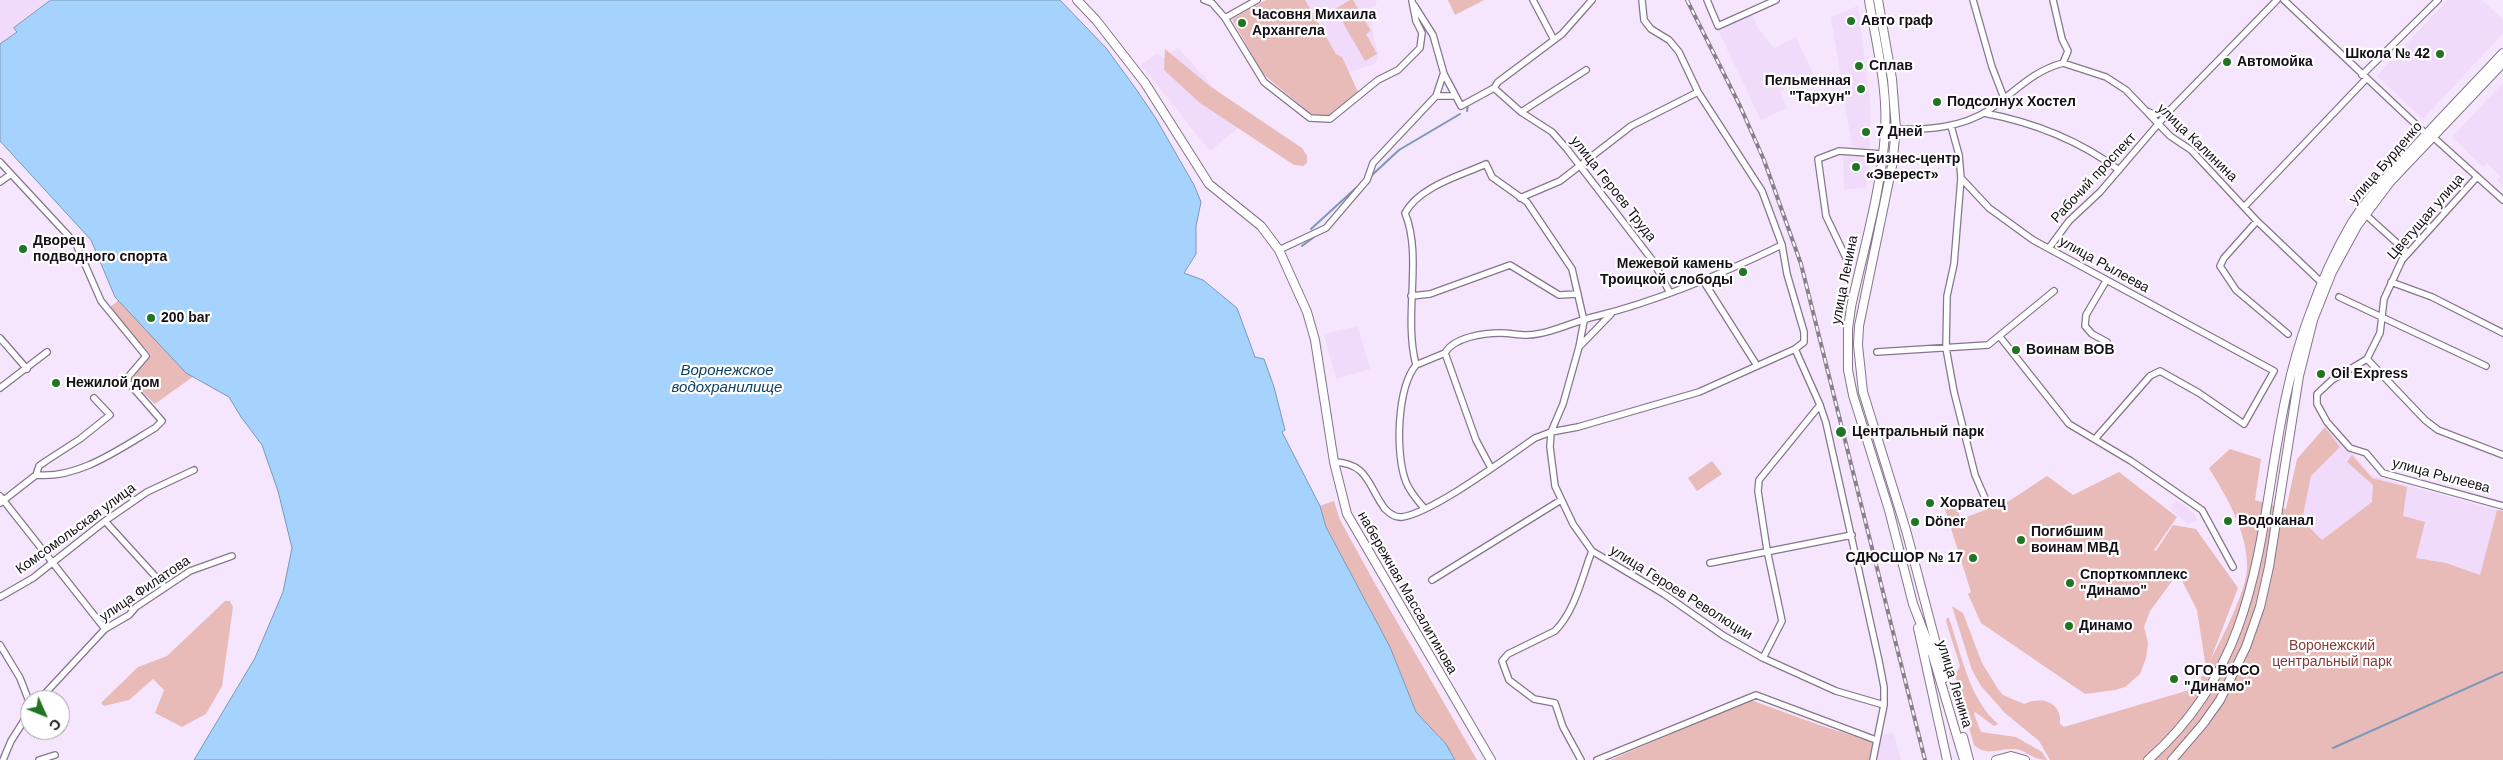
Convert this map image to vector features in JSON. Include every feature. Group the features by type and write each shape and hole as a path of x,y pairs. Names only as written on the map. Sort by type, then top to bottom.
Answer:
{"main road":[{"name":"набережная Массалитинова","path":"1077,0 1096,20 1144,83 1209,184 1261,226 1279,250 1307,312 1315,340 1334,462 1341,496 1350,520 1491,760"},
{"name":"улица Ленина","path":"1869,0 1885,110 1883,154 1851,307 1848,329 1848,370 1867,445 1889,510 1913,604 1933,656 1964,760"},
{"name":"улица Ленина","path":"1878,0 1892,78 1896,129 1892,166 1862,307 1858,345 1862,392 1906,530 1969,760"},
{"name":"улица Бурденко","path":"2148,760 2191,715 2222,666 2234,642 2247,605 2257,563 2276,451 2298,352 2322,283 2351,224 2368,200 2503,53"},
{"name":"улица Бурденко","path":"2172,760 2203,724 2220,700 2246,647 2260,607 2269,567 2299,376 2313,320 2332,272 2365,214 2390,182 2429,135 2503,63"},
{"path":"1907,575 1916,572"},
{"path":"1913,604 1947,760"},
{"path":"1996,760 2011,756 2025,760"}],"street":[{"path":"1204,0 1212,3 1224,18 1264,82 1310,118 1330,119 1378,80 1398,70 1420,48 1422,33 1416,21 1412,0"},
{"path":"1224,18 1257,0"},
{"path":"1412,0 1434,35 1444,74 1461,106 1494,88 1498,82 1554,40 1583,12 1592,0"},
{"path":"1533,0 1554,40"},
{"path":"1334,462 1346,463 1360,469 1379,501 1391,514 1403,517 1424,508 1491,468 1535,438 1699,392 1756,364 1795,349 1804,342 1804,332 1782,245 1762,190 1698,92 1679,52 1669,40 1650,29 1644,20 1642,0"},
{"path":"1707,0 1718,26 1776,0"},
{"path":"1973,0 1992,67 2004,98"},
{"path":"1896,129 1932,129 1951,126 1984,113 2040,71 2063,63 2068,51 2062,39 2053,0"},
{"path":"2147,112 2156,115 2171,109 2277,0"},
{"path":"2284,0 2364,77 2503,200"},
{"path":"2245,206 2438,0"},
{"name":"улица Калинина","path":"2063,63 2111,80 2126,90 2159,125 2191,150 2257,221 2322,283"},
{"path":"1521,112 1586,70"},
{"path":"1279,250 1326,228 1366,180 1373,163 1436,96 1444,74"},
{"name":"улица Героев Труда","path":"1494,88 1521,112 1552,132 1653,261 1670,293"},
{"path":"1520,198 1560,181 1631,126 1698,92"},
{"path":"1436,96 1454,96"},
{"name":"Рабочий проспект","path":"2049,248 2069,221 2100,192 2171,109"},
{"path":"1984,113 2020,120 2056,135 2096,153 2120,170"},
{"path":"1951,126 1959,155 1961,178 1954,264 1947,296 1946,348 1954,392 1975,475 1988,505"},
{"path":"1849,264 1826,216 1818,159 1839,151 1883,154"},
{"path":"0,162 76,244 102,301 146,356 128,377 128,382 162,421 155,428 95,463 59,474 36,475 1,500 105,629"},
{"name":"улица Героев Революции","path":"1411,296 1412,230 1405,212 1410,205 1429,190 1486,164 1492,177 1527,202 1572,269 1584,321 1579,347 1562,404 1551,432 1555,486 1573,524 1592,551 1664,594 1724,636 1763,658 1836,690 1884,705"},
{"path":"0,182 11,174"},
{"name":"Цветущая улица","path":"2367,359 2380,333 2384,300 2391,282 2408,253 2477,177"},
{"name":"улица Рылеева","path":"1961,178 1989,208 2033,240 2274,371 2244,424 2230,413 2160,371 2150,376 2095,439"},
{"path":"2365,214 2408,253"},
{"path":"2257,221 2224,258 2220,266 2236,290 2288,334"},
{"path":"1424,508 1406,482 1401,463 1400,437 1403,404 1408,375 1416,364 1446,353 1454,343 1476,336 1500,333 1528,335 1611,314 1704,282 1782,245"},
{"path":"1416,364 1410,333 1411,296 1430,294 1510,265 1559,295 1578,294"},
{"path":"2106,280 2086,315 2085,326 2092,334 2107,342"},
{"path":"1704,282 1756,364"},
{"path":"2391,282 2432,297 2503,333"},
{"path":"1877,352 1981,347 2000,337 2054,291"},
{"path":"2339,297 2486,366"},
{"path":"1579,347 1611,314"},
{"path":"2000,337 2063,418 2131,461 2202,510 2233,567"},
{"path":"0,338 27,369"},
{"path":"1795,349 1820,404 1852,535 1884,687 1884,705 1873,760"},
{"path":"0,388 47,352"},
{"path":"1446,353 1476,440 1491,468"},
{"path":"2367,359 2425,420 2438,430 2503,455"},
{"name":"улица Рылеева","path":"2367,359 2332,380 2317,394 2317,404 2327,422 2350,448 2366,453 2382,473 2503,506"},
{"path":"36,475 39,466 46,460 80,439 110,415 94,398"},
{"path":"1763,658 1782,621 1767,550 1758,492 1759,480 1820,404"},
{"name":"Комсомольская улица","path":"0,597 33,578 52,561 105,521 148,492 194,470"},
{"path":"1432,580 1561,500"},
{"path":"105,521 165,587"},
{"path":"1710,563 1767,550 1852,535"},
{"path":"1580,760 1555,703 1534,699 1509,680 1502,661 1508,654 1555,631 1561,625 1570,609 1592,551"},
{"name":"улица Филатова","path":"48,690 105,629 129,615 136,606 190,571 232,556"},
{"path":"0,645 20,678 25,690"},
{"path":"1597,760 1756,695 1876,740"},
{"path":"3,760 11,740 20,726"},
{"path":"39,760 55,755"}],"shaded area":[{"path":"0,0 51,0 26,19 31,25 0,48"},
{"path":"1305,0 1377,0 1375,6 1370,7 1374,40 1378,52 1376,63 1348,73 1342,57 1336,54"},
{"name":"Школа № 42","path":"2447,0 2482,0 2503,20 2503,33 2423,119 2377,76"},
{"path":"1858,6 1870,102 1870,160 1866,188 1844,189 1843,157 1852,146 1831,17"},
{"path":"1752,15 1758,28 1774,48 1796,37 1814,76 1780,91 1787,108 1761,120 1718,30"},
{"path":"1178,48 1245,122 1210,151 1141,65 1157,53 1163,58"},
{"path":"2503,83 2503,186 2497,180 2500,176 2487,163 2483,167 2452,137"},
{"path":"1358,326 1370,369 1336,379 1324,334"},
{"path":"2330,428 2373,476 2497,510 2480,575 2325,544 2292,510 2303,457"},
{"path":"2177,500 2194,514 2197,520 2188,524 2169,508"},
{"path":"1894,733 1901,760 1875,760 1879,735"}],"green space":[{"path":"1266,0 1305,0 1336,54 1342,57 1358,92 1333,116 1311,114 1263,74 1232,19"},
{"path":"1353,0 1371,31 1366,34 1377,54 1365,61 1335,9"},
{"path":"1448,0 1484,0 1455,15"},
{"path":"1165,49 1211,87 1302,148 1307,156 1307,163 1303,166 1294,165 1200,103 1164,70"},
{"path":"120,299 198,373 155,404 131,381 130,377 151,355 109,308"},
{"name":"Воронежский центральный парк","path":"2325,427 2340,447 2311,476 2302,520 2322,540 2372,502 2373,485 2347,462 2352,455 2372,478 2407,487 2403,516 2425,522 2416,558 2446,563 2480,575 2497,510 2503,511 2503,760 2050,760 2039,741 2005,713 1981,686 1972,670 1952,606 1963,613 1982,663 2003,695 2024,704 2038,701 2050,703 2058,710 2060,724 2064,727 2196,688 2206,668 2197,610 2178,573 2150,611 2144,627 2148,643 2146,658 2140,674 2125,687 2085,694 1981,623 1968,594 1971,592 1944,506 1955,502 1961,519 2009,501 2047,476 2073,495 2119,472 2177,517 2154,550 2156,551 2173,525 2196,529 2238,588 2210,661 2238,602 2243,589 2247,568 2244,541 2240,528 2229,503 2209,468 2230,449 2261,459 2255,500 2286,509 2297,459"},
{"path":"1712,461 1722,474 1697,491 1688,478"},
{"path":"1334,501 1340,520 1374,582 1477,760 1455,760 1446,744 1416,712 1390,647 1326,527 1320,506"},
{"path":"225,601 230,601 233,607 222,686 206,714 182,727 155,713 164,690 153,679 129,700 104,706 101,703 138,667 167,656"},
{"path":"1949,618 1973,689 1988,714 1998,724 1994,726 1975,712 1974,714 1981,732 2016,737 2042,752 2047,760 2041,760 2018,749 1983,751 1974,745 1955,676 1960,666 1946,621"},
{"path":"1751,700 1819,725 1873,742 1869,760 1610,760"}],"water":[{"name":"Воронежское водохранилище","path":"51,0 1060,0 1106,48 1136,89 1155,117 1194,185 1201,202 1196,226 1196,254 1184,273 1203,280 1237,308 1255,357 1264,359 1274,387 1285,430 1282,432 1320,506 1326,527 1390,647 1416,712 1446,744 1455,760 194,760 255,658 283,592 292,548 278,491 262,445 229,397 186,373 115,297 91,240 0,141 0,44 17,32 14,28"}],"waterway":[{"path":"1467,111 1468,105"},
{"path":"1371,176 1399,150 1460,114"},
{"path":"1311,229 1357,187"},
{"path":"1302,246 1314,237"},
{"path":"2333,748 2503,672"}],"railway":[{"path":"1687,0 1740,106 1764,160 1801,264 1925,760"}],"place":[{"name":"Авто граф","path":"1851,21"},
{"name":"Часовня Михаила Архангела","path":"1242,23"},
{"name":"Школа № 42","path":"2440,54"},
{"name":"Автомойка","path":"2227,62"},
{"name":"Сплав","path":"1859,66"},
{"name":"Пельменная \"Тархун\"","path":"1861,89"},
{"name":"Подсолнух Хостел","path":"1937,102"},
{"name":"7 Дней","path":"1866,132"},
{"name":"Бизнес-центр «Эверест»","path":"1856,167"},
{"name":"Дворец подводного спорта","path":"23,249"},
{"name":"Межевой камень Троицкой слободы","path":"1743,272"},
{"name":"200 bar","path":"151,318"},
{"name":"Воинам ВОВ","path":"2016,350"},
{"name":"Oil Express","path":"2321,374"},
{"name":"Нежилой дом","path":"56,383"},
{"name":"Центральный парк","path":"1841,432"},
{"name":"Хорватец","path":"1930,503"},
{"name":"Водоканал","path":"2228,521"},
{"name":"Döner","path":"1915,522"},
{"name":"Погибшим воинам МВД","path":"2021,540"},
{"name":"СДЮСШОР № 17","path":"1973,558"},
{"name":"Спорткомплекс \"Динамо\"","path":"2070,583"},
{"name":"Динамо","path":"2069,626"},
{"name":"ОГО ВФСО \"Динамо\"","path":"2174,679"}]}
